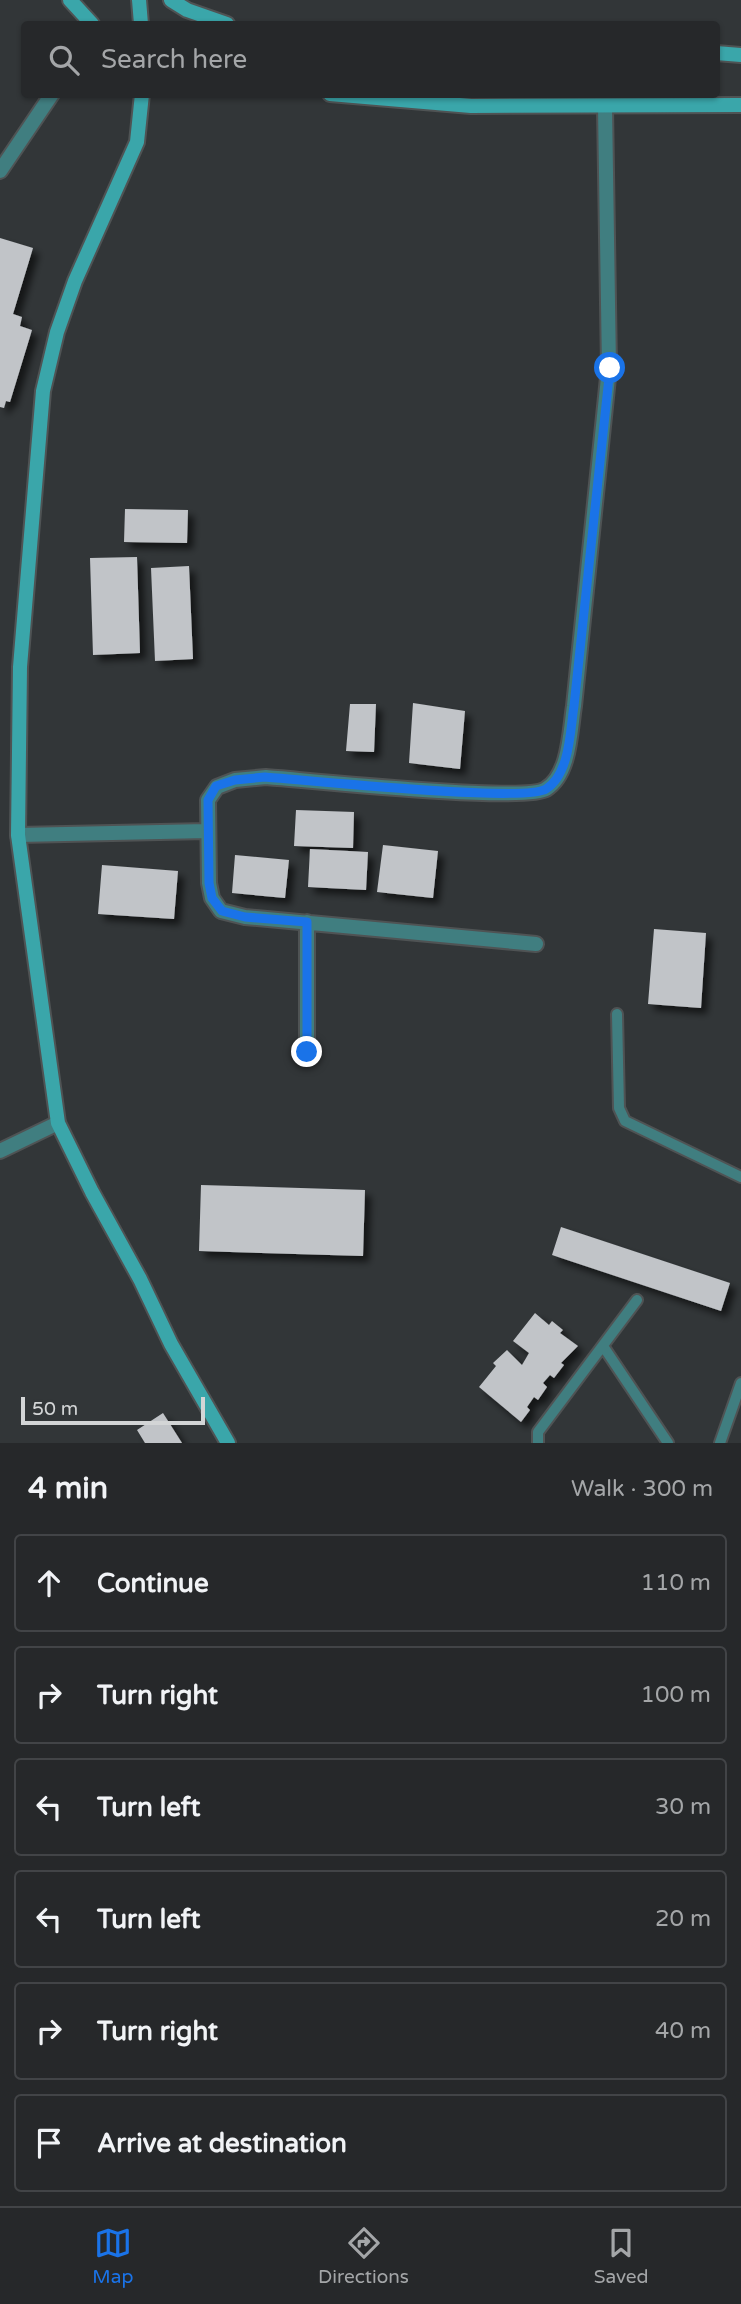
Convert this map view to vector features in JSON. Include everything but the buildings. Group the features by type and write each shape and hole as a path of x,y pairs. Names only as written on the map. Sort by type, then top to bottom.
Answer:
{"street":[{"path":"70,0 89,21"},
{"path":"139,0 141,21"},
{"path":"171,0 187,10 218,21"},
{"path":"720,53 741,55"},
{"path":"0,171 49,98"},
{"path":"142,98 138,142 75,281 57,332 43,391 20,667 18,835 58,1123 171,1344 228,1443"},
{"path":"377,98 471,106 741,105"},
{"path":"536,944 245,917 222,911 212,898 209,883 208,800 216,786 235,780 265,777 509,794 545,791 558,779 574,706 610,368 605,107"},
{"path":"18,835 207,831"},
{"path":"307,922 307,1052"},
{"path":"0,1152 58,1123"}],"lane":[{"path":"617,1014 619,1108 625,1121 741,1177"},
{"path":"538,1443 538,1432 637,1300"},
{"path":"603,1346 668,1443"},
{"path":"720,1443 741,1383"}],"route":[{"path":"307,1052 307,922 245,917 222,911 212,898 209,883 208,800 216,786 235,780 265,777 496,794 545,791 558,779 574,706 610,368"}]}
